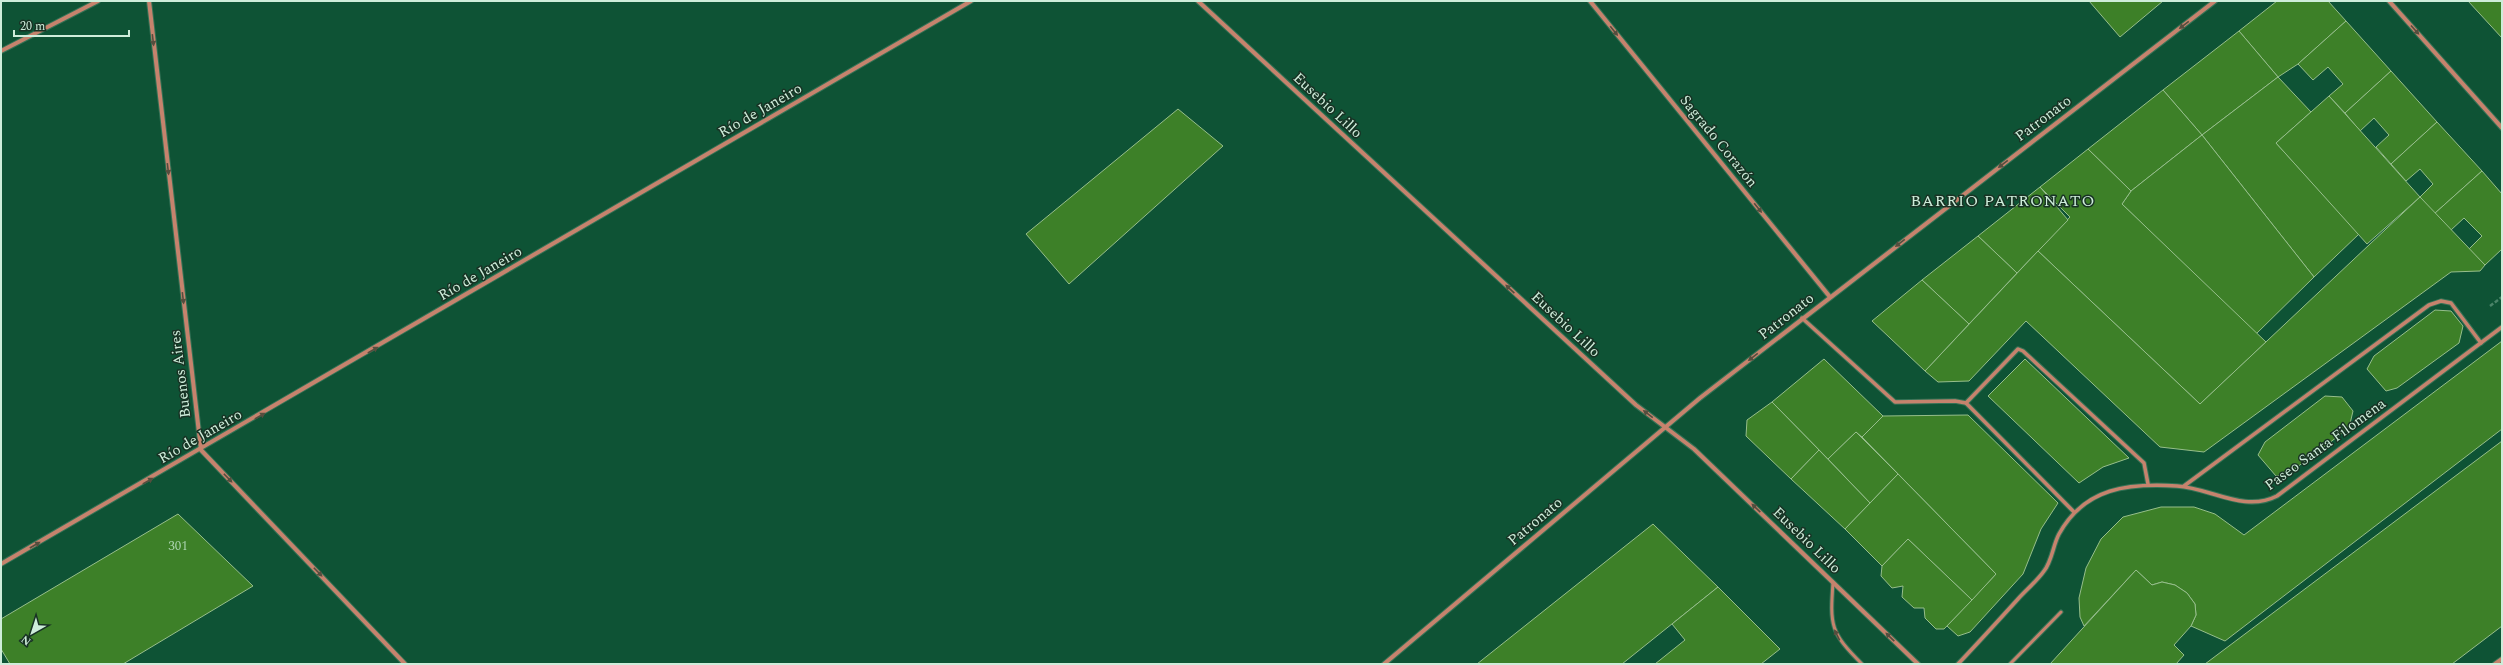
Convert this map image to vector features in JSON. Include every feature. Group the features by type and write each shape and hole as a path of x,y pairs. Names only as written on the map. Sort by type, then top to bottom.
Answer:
{"street":[{"path":"1,51 98,1"},
{"name":"Buenos Aires","path":"149,1 201,450"},
{"name":"Río de Janeiro","path":"1,564 201,450 971,1"},
{"name":"Eusebio Lillo","path":"1198,1 1630,399 1694,449 1918,664"},
{"name":"Sagrado Corazón","path":"1590,1 1830,297"},
{"name":"Patronato","path":"1384,664 1665,427 1802,318 2215,1"},
{"path":"2389,1 2502,128"},
{"path":"2184,486 2428,305 2441,301 2451,303 2481,343"},
{"path":"1802,318 1895,402 1956,401 1966,403 2074,512"},
{"name":"Paseo Santa Filomena","path":"1958,664 2046,570 2052,547 2074,512 2092,499 2130,485 2148,484 2184,486 2223,498 2265,502 2277,496 2502,327"},
{"path":"1966,403 2018,349 2023,351 2144,463 2148,484"},
{"path":"201,450 405,664"},
{"path":"2495,664 2502,659"}],"lane":[{"path":"1833,582 1831,612 1835,633 1840,642 1862,664"},
{"path":"2010,664 2061,612"}],"path":[{"path":"2489,307 2502,297"}],"building":[{"path":"2089,1 2163,1 2120,37"},
{"path":"2277,1 2328,1 2346,21 2298,64 2278,77 2239,31"},
{"path":"2468,1 2502,1 2502,38"},
{"path":"2346,21 2391,71 2345,113 2329,96 2343,84 2328,67 2313,80 2298,64"},
{"path":"2239,31 2278,77 2202,135 2163,90"},
{"path":"2391,71 2437,122 2391,164 2376,147 2389,135 2374,118 2360,131 2345,113"},
{"path":"2278,77 2311,112 2276,143 2359,234 2314,277 2202,135"},
{"path":"2163,90 2202,135 2131,191 2088,149"},
{"path":"2329,96 2420,197 2367,244 2276,143"},
{"path":"1178,109 1223,146 1069,284 1026,234"},
{"path":"2437,122 2482,171 2434,214 2420,197 2433,184 2420,169 2406,181 2391,164"},
{"path":"2202,135 2314,277 2256,334 2122,204 2131,191"},
{"path":"2088,149 2131,191 2122,204 2266,342 2200,404 2038,251 2070,217 2040,187"},
{"path":"2482,171 2502,194 2502,249 2485,265 2469,249 2482,236 2464,218 2451,230 2434,214"},
{"path":"2040,187 2068,220 2017,273 1978,236"},
{"path":"2420,197 2485,265 2480,271 2451,272 2204,452 2160,447 2026,321 1969,381 1938,382 1925,371 2038,251 2200,404"},
{"path":"1978,236 2017,273 1969,324 1922,280"},
{"path":"1922,280 1969,324 1925,371 1872,321"},
{"path":"2435,310 2451,311 2463,326 2459,343 2397,388 2386,391 2367,369 2374,356"},
{"path":"2502,341 2502,429 2225,641 2191,626 2196,615 2195,604 2187,593 2175,585 2162,582 2152,585 2136,570 2084,626 2080,617 2079,598 2086,568 2101,539 2123,517 2161,507 2194,507 2215,514 2244,535"},
{"path":"1824,359 1883,416 1862,437 1856,432 1828,459 1772,402"},
{"path":"2025,359 2129,458 2103,467 2079,483 1988,396"},
{"path":"2325,396 2342,397 2353,411 2349,428 2288,474 2276,476 2258,455 2265,442"},
{"path":"1772,402 1819,450 1791,479 1746,436 1747,420"},
{"path":"1968,415 2058,503 2041,529 2023,574 1970,632 1958,636 1947,626 1996,574 1862,437 1883,416"},
{"path":"1856,432 1898,474 1870,503 1828,459"},
{"path":"2502,441 2502,626 2452,664 2205,664"},
{"path":"1819,450 1870,503 1845,529 1791,479"},
{"path":"1898,474 1996,574 1972,600 1908,539 1882,566 1845,529"},
{"path":"178,514 253,586 123,664 10,664 1,649 1,619"},
{"path":"1653,524 1718,587 1622,664 1477,664"},
{"path":"1908,539 1972,600 1944,629 1936,629 1925,618 1924,608 1914,608 1902,597 1903,586 1892,588 1881,576 1882,566"},
{"path":"2136,570 2152,585 2162,582 2175,585 2187,593 2195,604 2196,615 2191,626 2174,645 2184,655 2176,664 2050,664"},
{"path":"1718,587 1780,649 1761,664 1655,664 1685,640 1672,624"}],"district":[{"name":"BARRIO PATRONATO","path":"2003,200"}]}
